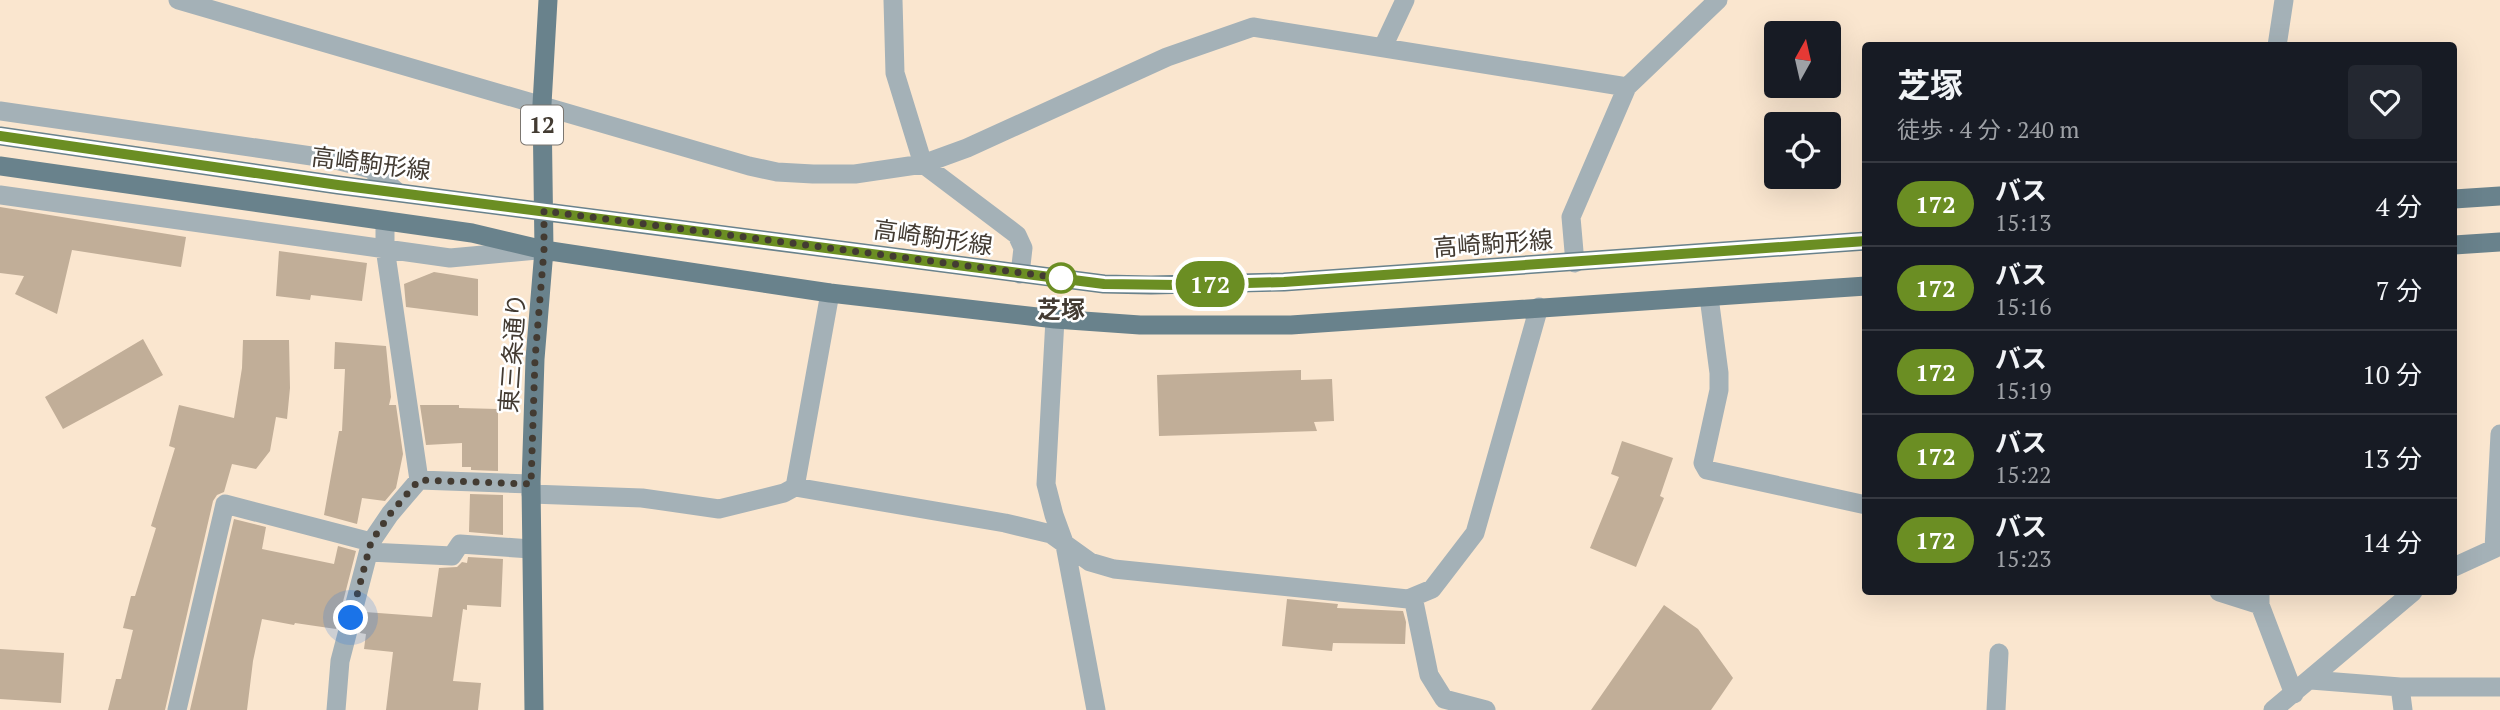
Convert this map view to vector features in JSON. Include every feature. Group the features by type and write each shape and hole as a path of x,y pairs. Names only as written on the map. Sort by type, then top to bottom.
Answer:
{"main road":[{"name":"東三条通り","path":"534,710 531,489 535,359 544,250 542,104 548,0"},
{"name":"高崎駒形線","path":"0,136 338,185 1104,284 1206,285 1284,282 1862,241"},
{"path":"0,166 472,233 544,250 830,293 1055,319 1140,325 1278,325 1862,286"},
{"path":"2457,199 2500,196"},
{"path":"2457,245 2500,242"}],"street":[{"path":"178,0 778,172 855,174 923,164 967,148 1167,57 1254,27 1627,87"},
{"path":"893,0 895,73 923,164 1017,235 1023,248 1020,274"},
{"path":"1383,47 1405,0"},
{"path":"1575,263 1571,217 1627,87 1718,0"},
{"path":"2278,42 2284,0"},
{"path":"0,111 332,159 371,169 396,191"},
{"path":"0,195 450,258 544,250"},
{"path":"336,710 340,662 370,547 390,514 419,480 385,248 385,221"},
{"path":"795,487 830,293"},
{"path":"1709,297 1719,373 1715,411 1703,463 1707,470 1862,504"},
{"path":"419,480 642,498 719,509 784,493 795,487 1005,523 1051,534 1090,562 1114,569 1413,597 1432,589 1475,533 1539,307"},
{"path":"1055,319 1046,484 1065,545 1096,710"},
{"path":"2457,566 2497,548 2500,434"},
{"path":"177,710 225,504 370,547 452,556 460,544 531,549"},
{"path":"2240,595 2260,598 2294,694"},
{"path":"2273,710 2410,595"},
{"path":"1413,597 1429,676 1444,699 1486,710"},
{"path":"1996,710 1998,653"},
{"path":"2311,680 2400,687 2500,687"},
{"path":"2400,687 2403,710"}],"building":[{"path":"0,207 186,237 181,267 72,250 57,314 15,294 24,276 0,273"},
{"path":"279,251 367,263 362,301 311,295 310,300 276,296"},
{"path":"434,272 478,279 478,316 406,307 404,284"},
{"path":"143,339 163,375 63,429 45,397"},
{"path":"243,340 289,340 290,388 287,419 276,417 270,451 256,469 232,464 224,492 217,495 213,501 165,710 108,710 116,679 121,679 133,630 123,628 131,596 135,596 156,528 151,526 175,448 169,446 179,405 234,418 242,368"},
{"path":"335,342 386,346 391,397 389,405 396,405 403,454 396,488 385,501 362,498 357,524 324,515 339,431 342,431 345,369 334,369"},
{"path":"1301,370 1301,380 1332,379 1334,421 1314,422 1317,431 1159,436 1157,375"},
{"path":"420,405 498,409 498,471 462,467 462,443 426,445"},
{"path":"1622,441 1673,458 1660,496 1664,498 1636,567 1590,548 1619,477 1611,474"},
{"path":"470,494 503,495 503,535 469,532"},
{"path":"234,519 266,527 262,549 334,564 338,546 356,551 336,629 262,619 247,710 190,710"},
{"path":"468,557 503,559 501,607 467,605 467,610 463,609 453,681 481,683 478,710 386,710 393,652 364,649 366,634 360,633 365,612 432,617 439,568 457,567 462,562 467,563"},
{"path":"1287,599 1338,604 1337,608 1403,611 1406,622 1405,644 1333,643 1332,651 1282,646"},
{"path":"1664,605 1698,629 1733,678 1711,710 1591,710"},
{"path":"0,649 64,653 61,703 0,699"}],"bus line":[{"name":"172","path":"0,136 338,185 1104,284 1284,282 1862,241"}],"place":[{"name":"芝塚","path":"1061,278"}],"route":[{"path":"351,618 371,542 390,514 419,480 531,484 544,211 1061,278"}]}
